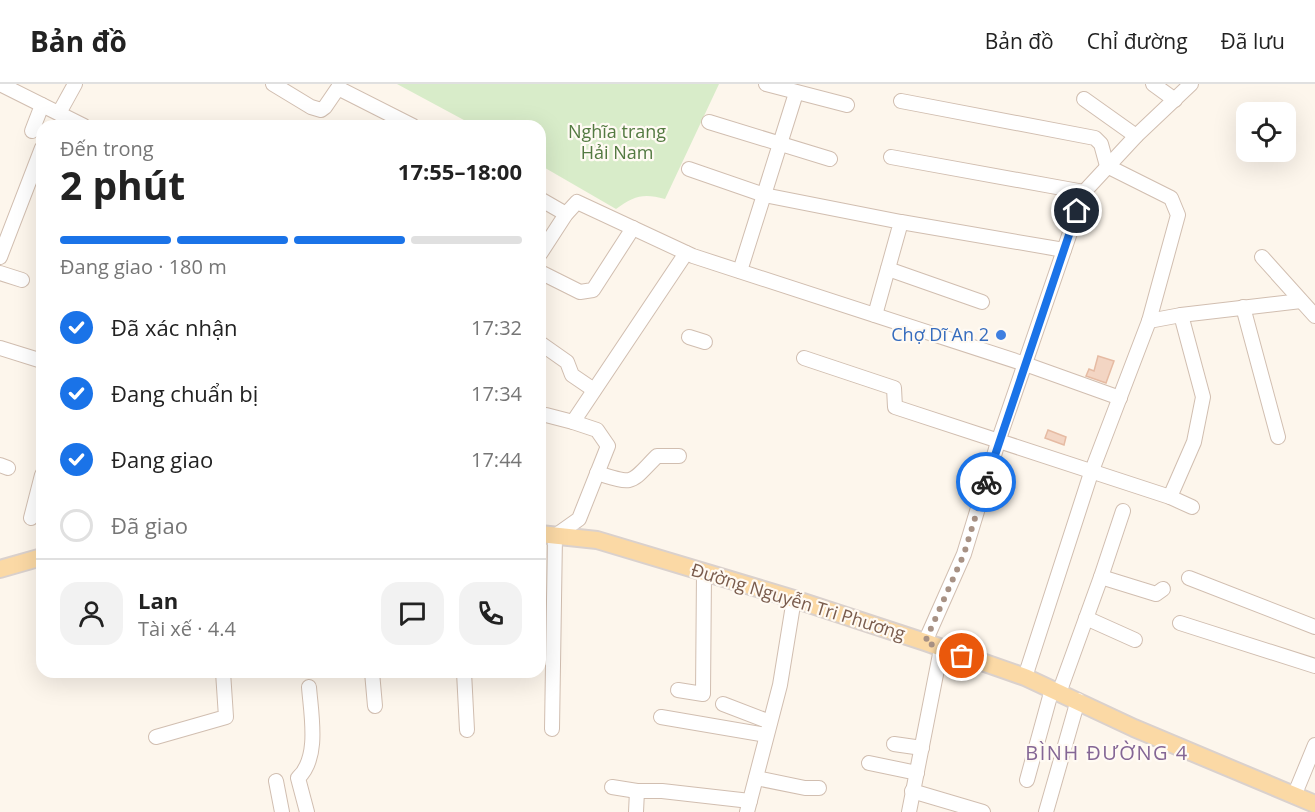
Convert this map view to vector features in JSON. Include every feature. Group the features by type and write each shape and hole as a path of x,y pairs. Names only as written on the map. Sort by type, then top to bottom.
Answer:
{"main road":[{"name":"Đường Nguyễn Tri Phương","path":"548,535 597,540 794,599 1025,677 1134,728 1313,806"},
{"path":"0,568 36,559"}],"street":[{"path":"0,84 72,120"},
{"path":"59,113 75,84"},
{"path":"273,84 321,110 338,88 401,120"},
{"path":"766,84 847,105"},
{"path":"1153,84 1175,100"},
{"path":"925,642 964,554 999,439 1084,192 1136,136 1191,84"},
{"path":"740,271 796,93"},
{"path":"1084,99 1136,136"},
{"path":"901,101 1095,138 1104,151 1107,166"},
{"path":"32,130 42,105"},
{"path":"710,122 830,159"},
{"path":"891,157 1084,192"},
{"path":"0,257 36,164"},
{"path":"1025,677 1091,473 1149,321 1178,215 1178,209 1169,196 1107,166"},
{"path":"689,169 764,195 901,222 1064,250"},
{"path":"546,202 566,214"},
{"path":"546,245 566,214 577,202 686,253 1025,364 1120,398"},
{"path":"874,315 901,222"},
{"path":"546,275 580,292 593,290 633,228"},
{"path":"573,422 686,253"},
{"path":"1262,257 1315,316"},
{"path":"888,269 982,302"},
{"path":"0,273 22,280"},
{"path":"1149,321 1301,301"},
{"path":"1243,307 1278,437"},
{"path":"1170,497 1194,442 1203,397 1181,315"},
{"path":"689,338 705,342"},
{"path":"546,347 567,362 572,375 594,390"},
{"path":"0,348 36,358"},
{"path":"804,358 894,388 895,406 999,439 1091,473 1170,497 1192,507"},
{"path":"546,415 597,430 608,446 579,519 548,535 552,729"},
{"path":"597,473 626,482 633,480 657,456 678,456"},
{"path":"31,518 36,498"},
{"path":"1027,780 1056,691 1086,618 1123,511"},
{"path":"678,690 703,694 704,572"},
{"path":"1101,577 1156,594 1163,589"},
{"path":"1189,578 1315,627"},
{"path":"612,787 637,791 662,791 748,806 780,685 794,599"},
{"path":"1086,618 1135,640"},
{"path":"1180,623 1315,666"},
{"path":"909,812 941,648"},
{"path":"156,736 226,717 223,678"},
{"path":"373,678 375,706"},
{"path":"464,678 466,730"},
{"path":"307,812 298,778 306,771 310,757 312,733 309,687"},
{"path":"1046,812 1078,700"},
{"path":"723,704 768,729"},
{"path":"661,717 768,729"},
{"path":"894,744 922,748"},
{"path":"1294,796 1315,745"},
{"path":"869,763 917,773"},
{"path":"756,778 805,788 819,788"},
{"path":"276,781 282,812"},
{"path":"636,812 637,791"},
{"path":"912,791 984,812"}],"green space":[{"name":"Nghĩa trang Hải Nam","path":"397,84 719,84 665,199 651,196 639,197 616,209 546,168 546,120 464,120"}],"building":[{"path":"1098,356 1114,361 1106,383 1086,376 1089,369 1094,371"},
{"path":"1048,430 1066,437 1064,445 1045,438"}],"way so far":[{"path":"962,656 925,642 964,554 986,482"}],"place":[{"name":"Chợ Dĩ An 2","path":"1001,335"}],"district":[{"name":"BÌNH ĐƯỜNG 4","path":"1107,753"}],"route":[{"path":"986,482 1077,211"}]}
